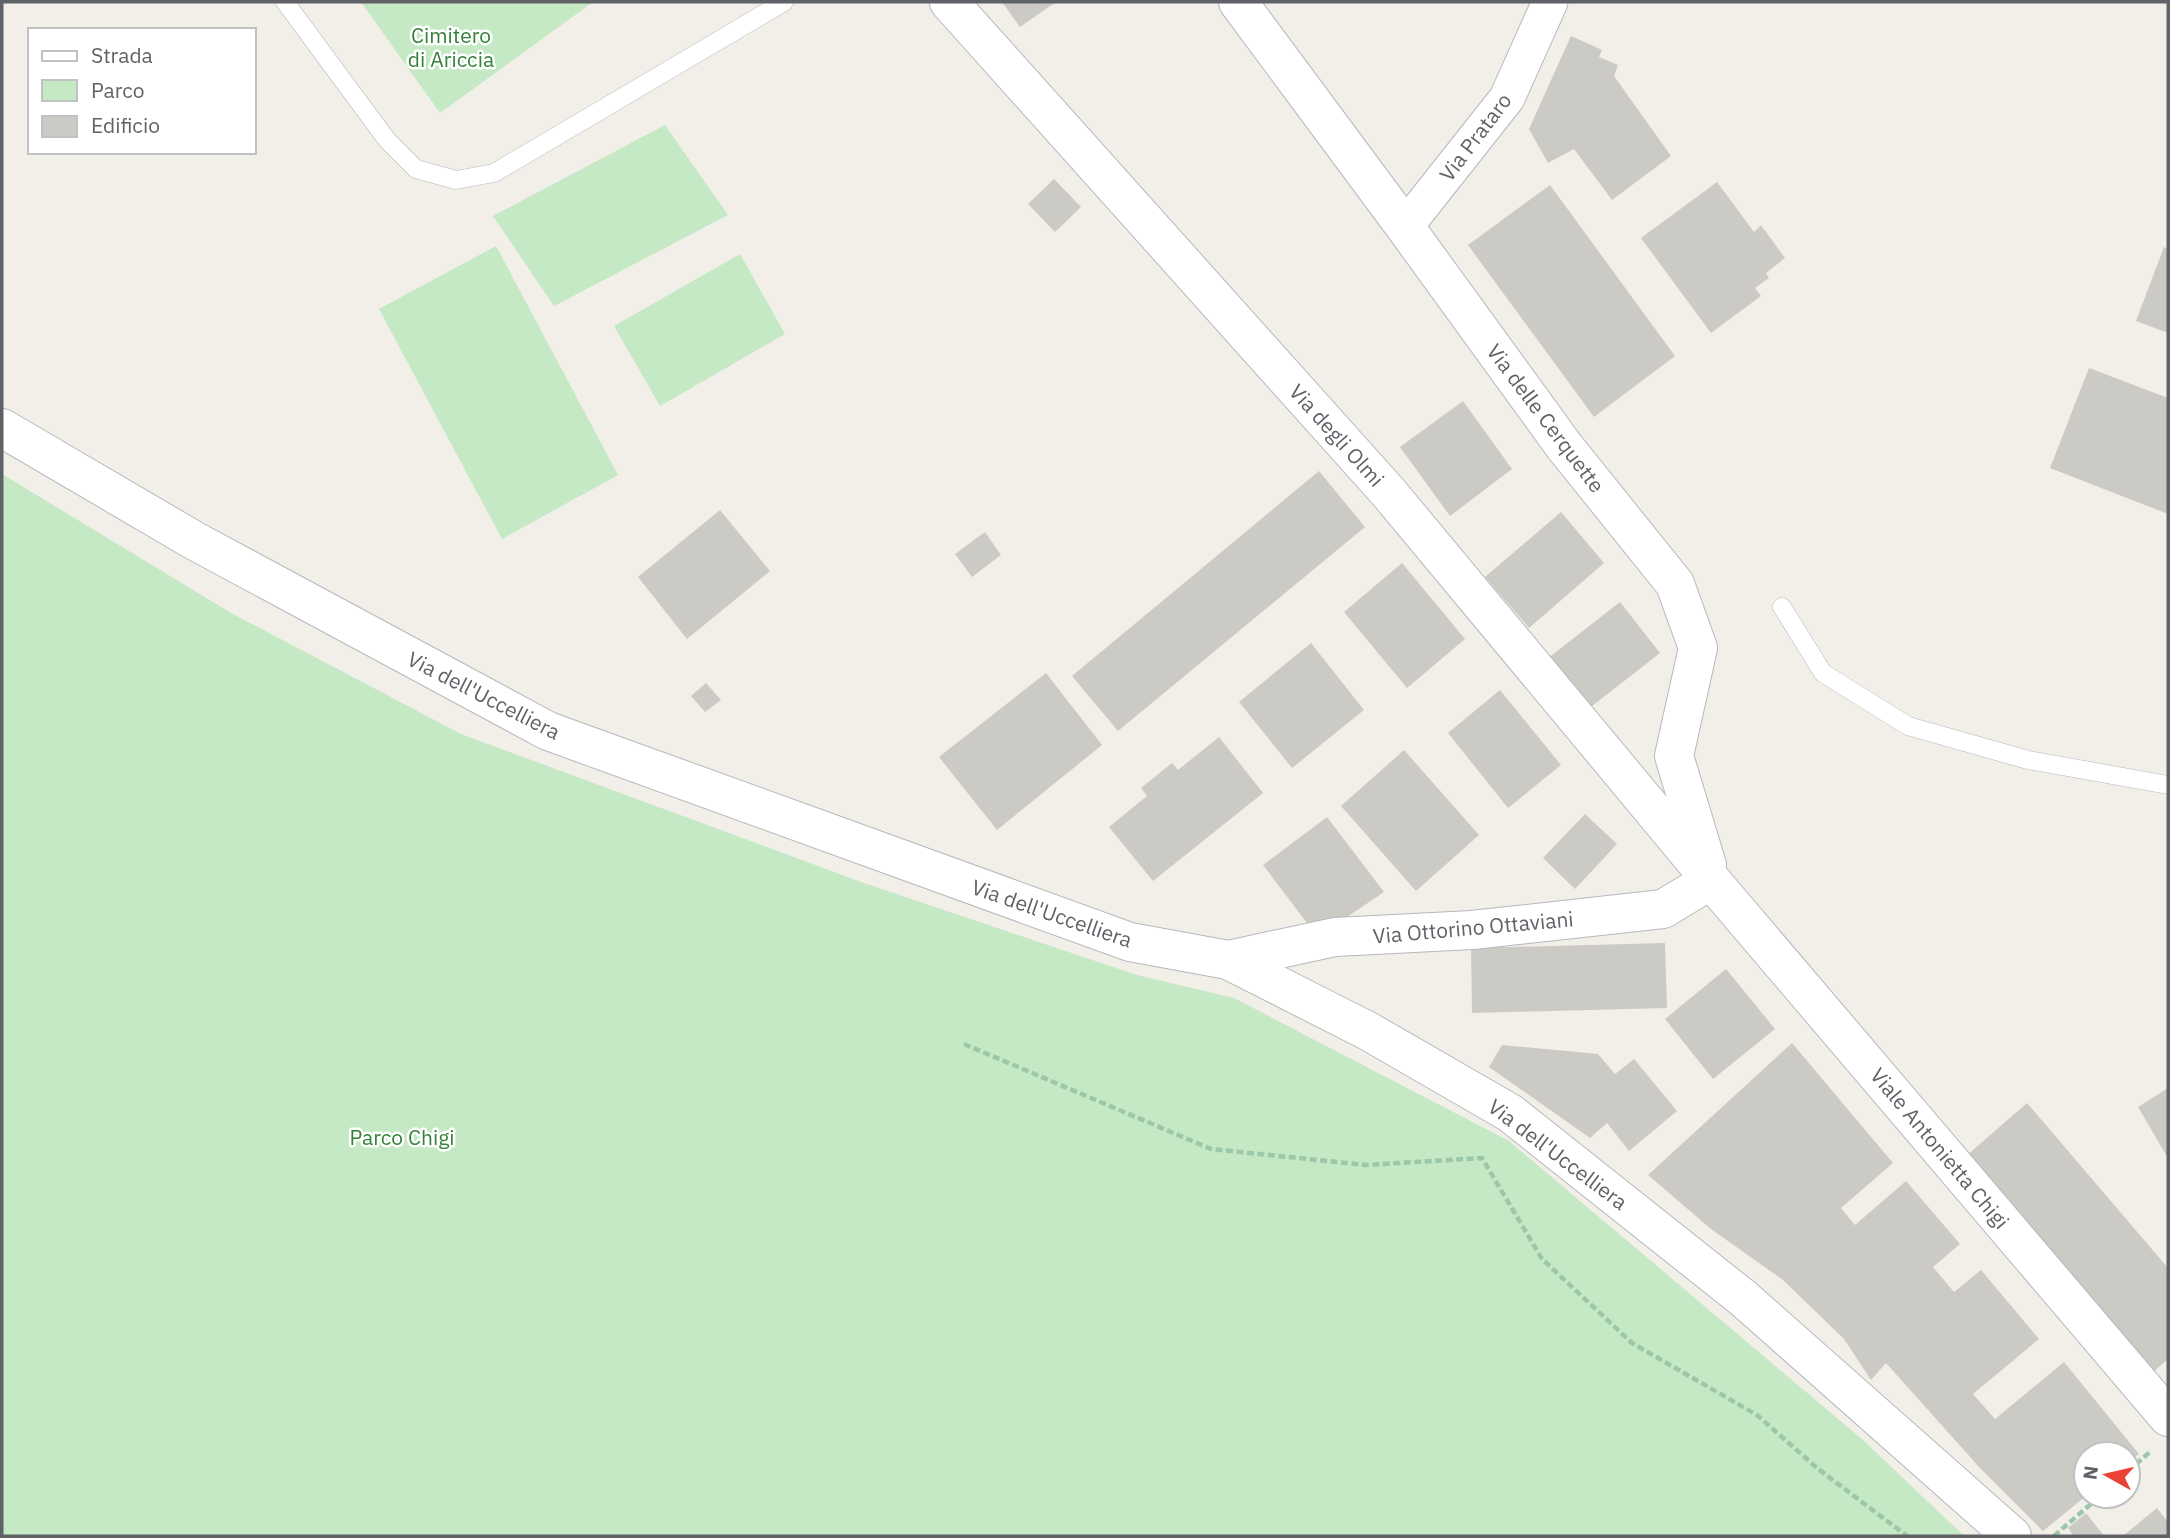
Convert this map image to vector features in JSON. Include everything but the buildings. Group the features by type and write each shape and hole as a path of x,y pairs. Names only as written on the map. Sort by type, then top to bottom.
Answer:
{"street":[{"name":"Via degli Olmi","path":"949,2 1389,493 1711,880"},
{"name":"Via delle Cerquette","path":"1238,2 1564,446 1675,584 1698,648 1674,756 1711,880"},
{"name":"Via Prataro","path":"1405,226 1507,98 1550,2"},
{"name":"Via dell'Uccelliera","path":"2,428 195,541 548,731 1130,942 1228,960 1368,1031 1510,1113 1743,1298 2012,1536"},
{"name":"Via Ottorino Ottaviani","path":"1228,960 1335,937 1472,930 1663,909 1711,880"},
{"name":"Viale Antonietta Chigi","path":"1711,880 2163,1399"}],"lane":[{"path":"285,2 387,140 416,169 456,180 494,173 784,2"},
{"path":"1782,607 1824,673 1908,726 2028,760 2168,785"}],"path":[{"path":"964,1044 1211,1149 1366,1166 1482,1158 1542,1259 1632,1343 1757,1415 1817,1468 1907,1536"},
{"path":"2054,1536 2084,1510"}],"green space":[{"name":"Cimitero di Ariccia","path":"361,2 593,2 440,113"},
{"path":"665,125 728,215 554,306 493,216"},
{"path":"496,246 618,475 502,539 379,309"},
{"path":"740,254 785,334 660,406 614,326"},
{"name":"Parco Chigi","path":"2,474 231,613 461,734 861,882 1137,975 1234,998 1509,1141 1863,1440 1964,1536 2,1536"}]}
